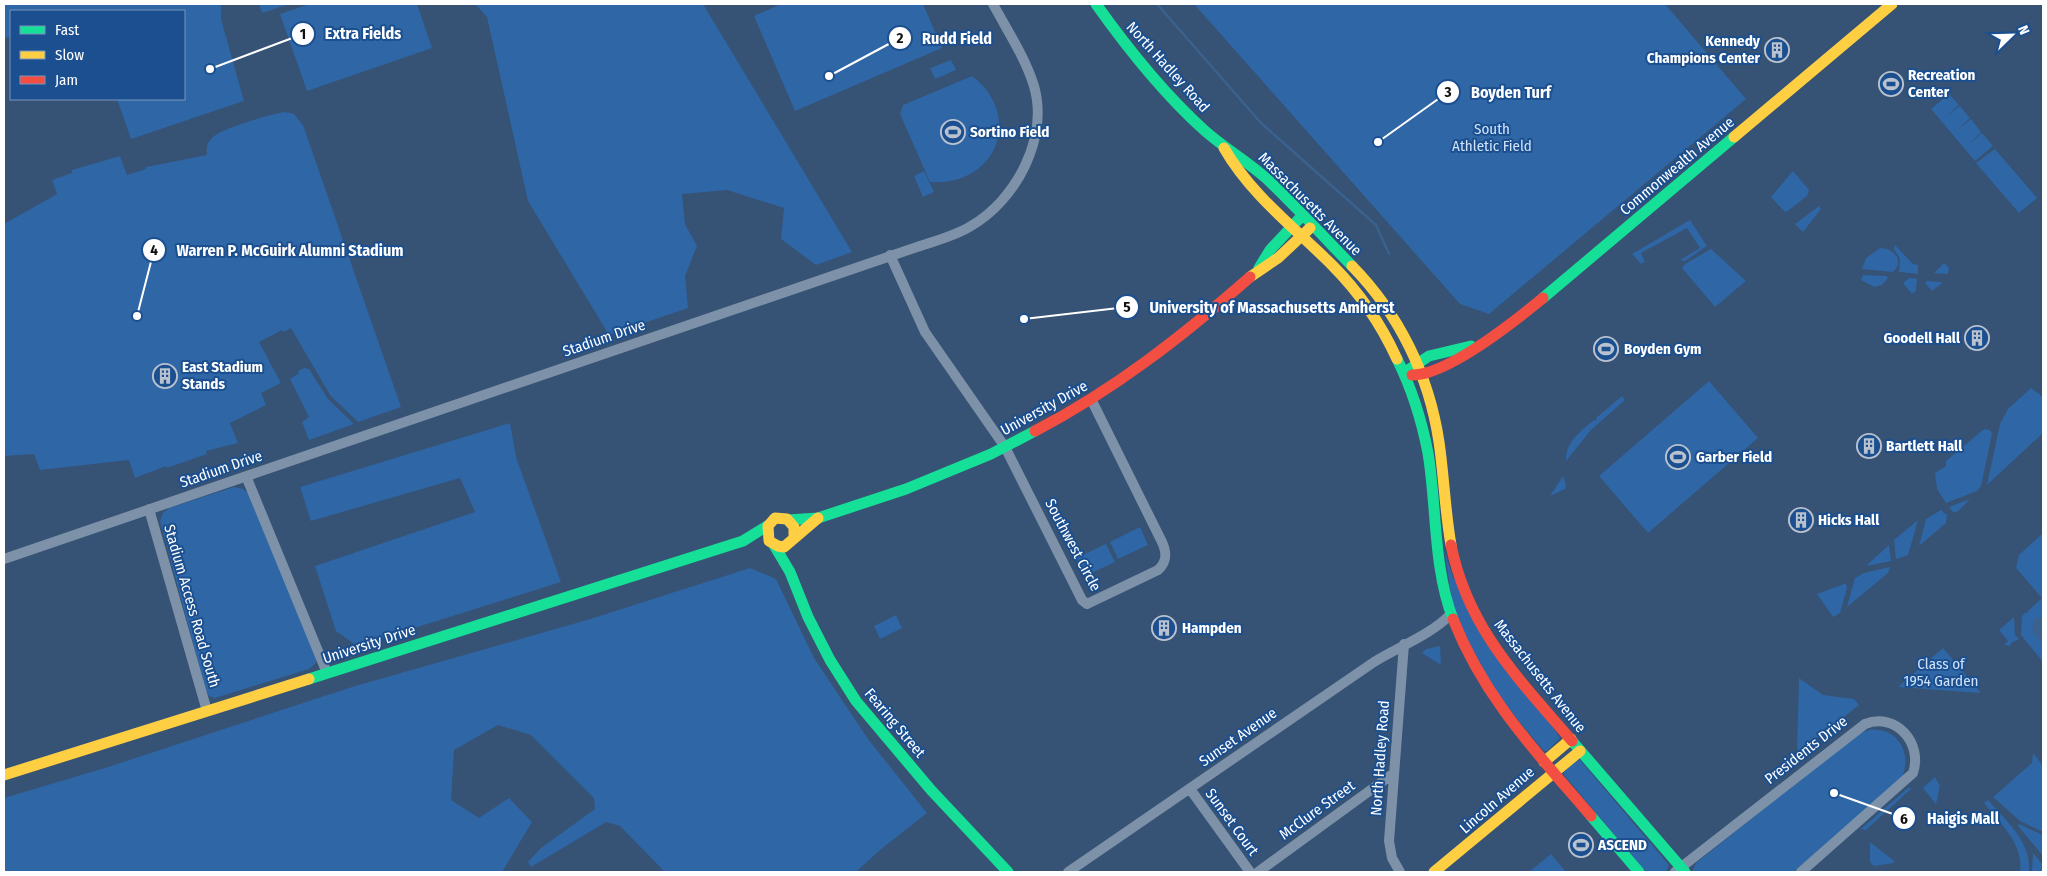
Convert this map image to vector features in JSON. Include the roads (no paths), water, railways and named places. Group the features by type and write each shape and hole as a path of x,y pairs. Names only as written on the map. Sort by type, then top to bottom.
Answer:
{"main road":[{"name":"North Hadley Road","path":"1096,4 1142,64 1223,147"},
{"name":"Commonwealth Avenue","path":"1404,374 1422,375 1454,361 1476,345 1494,336 1518,318 1892,4"},
{"name":"Massachusetts Avenue","path":"1223,147 1251,166 1303,215 1373,288 1391,313 1422,375 1437,429 1450,539 1466,597 1496,650 1680,871"},
{"name":"Massachusetts Avenue","path":"1223,147 1243,178 1334,267 1368,307 1392,345 1404,374 1426,443 1441,573 1451,614 1458,633 1491,695 1544,762 1639,872"},
{"name":"University Drive","path":"1255,273 1270,250 1303,215"},
{"name":"University Drive","path":"4,775 743,541 776,518 788,520 818,518 906,488 1006,447 1125,378 1198,323 1255,273 1278,258 1312,226"},
{"name":"Commonwealth Avenue","path":"1404,374 1416,362 1450,350 1476,345"},
{"name":"University Drive","path":"743,541 784,546 818,518"},
{"path":"788,520 794,528 793,539"},
{"path":"767,526 767,538 773,545"},
{"name":"Fearing Street","path":"790,572 793,539"},
{"name":"Fearing Street","path":"773,545 790,572 808,617 830,660 856,701 931,790 1008,872"},
{"name":"Lincoln Avenue","path":"1544,762 1571,740"},
{"name":"Lincoln Avenue","path":"1434,872 1580,750"}],"street":[{"name":"Stadium Drive","path":"4,559 956,233 982,219 1007,196 1029,155 1037,113 1033,84 1018,50 993,4"},
{"path":"890,255 925,332 1006,447"},
{"name":"Southwest Circle","path":"1006,447 1084,602 1092,602 1158,570 1164,565 1165,560 1165,550 1162,542 1091,399"},
{"path":"246,476 327,673"},
{"name":"Stadium Access Road South","path":"149,509 207,711"},
{"name":"Sunset Avenue","path":"1068,872 1374,662 1404,644 1430,632 1451,614"},
{"name":"Sunset Avenue","path":"1430,632 1458,633"},
{"name":"North Hadley Road","path":"1400,872 1392,858 1389,841 1404,644"},
{"name":"Presidents Drive","path":"1680,871 1865,724 1879,721 1896,726 1915,748 1916,760 1912,773 1801,872"},
{"name":"McClure Street","path":"1258,872 1394,773"},
{"name":"Sunset Court","path":"1190,789 1250,872"}],"waterway":[{"path":"1157,4 1261,123 1376,225 1389,254"}],"place":[{"name":"Kennedy Champions Center","path":"1777,50"},
{"name":"Extra Fields","path":"210,69"},
{"name":"Rudd Field","path":"829,76"},
{"name":"Recreation Center","path":"1891,84"},
{"name":"Sortino Field","path":"953,132"},
{"name":"Boyden Turf","path":"1378,142"},
{"name":"Warren P. McGuirk Alumni Stadium","path":"137,316"},
{"name":"University of Massachusetts Amherst","path":"1024,319"},
{"name":"Goodell Hall","path":"1977,338"},
{"name":"Boyden Gym","path":"1606,349"},
{"name":"East Stadium Stands","path":"165,376"},
{"name":"Bartlett Hall","path":"1869,446"},
{"name":"Garber Field","path":"1678,457"},
{"name":"Hicks Hall","path":"1801,520"},
{"name":"Hampden","path":"1164,628"},
{"name":"Haigis Mall","path":"1834,793"},
{"name":"ASCEND","path":"1581,845"}],"park label":[{"name":"South Athletic Field","path":"1492,138"},
{"name":"Class of 1954 Garden","path":"1941,672"}]}
